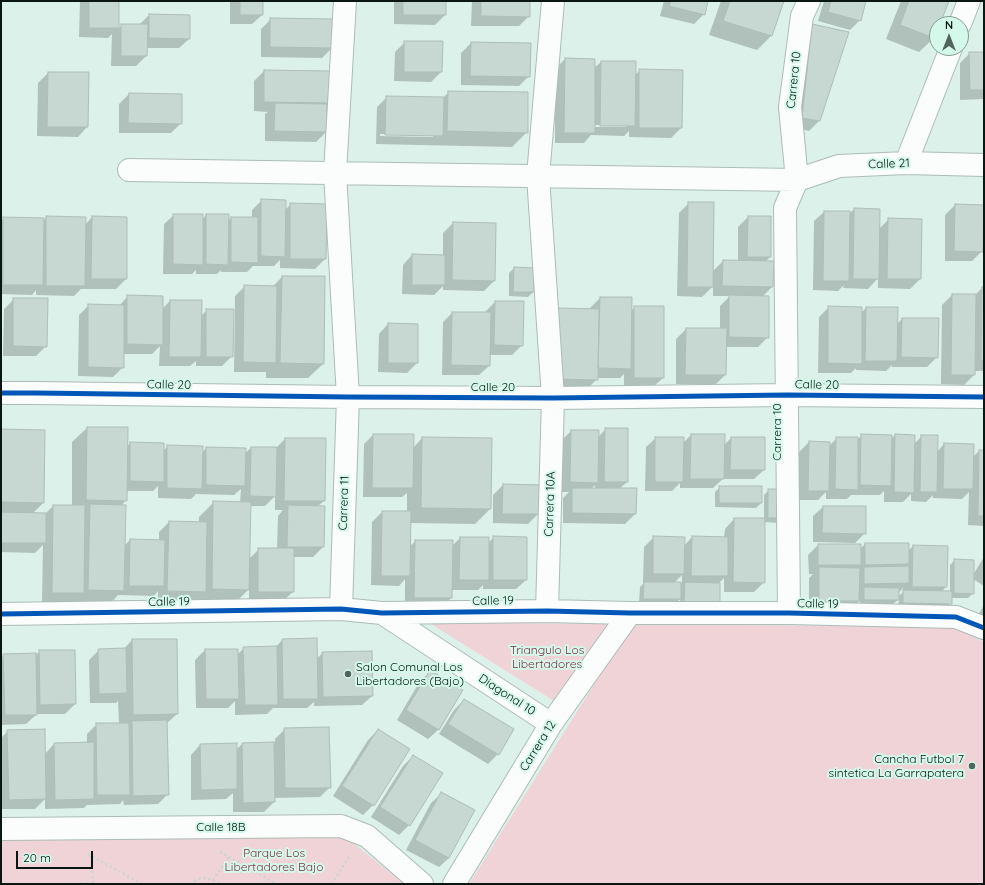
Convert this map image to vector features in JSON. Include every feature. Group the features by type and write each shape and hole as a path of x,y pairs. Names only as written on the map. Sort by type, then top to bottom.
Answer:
{"street":[{"name":"Carrera 11","path":"341,609 348,397 335,173 345,1"},
{"name":"Carrera 10A","path":"547,611 553,398 538,176 553,1"},
{"name":"Carrera 10","path":"788,613 785,208 797,180 790,107 802,16 809,1"},
{"path":"963,16 969,1"},
{"path":"906,163 947,56"},
{"name":"Calle 21","path":"129,170 797,180 839,166 906,163 984,165"},
{"name":"Calle 20","path":"1,393 553,398 787,395 984,397"},
{"name":"Calle 19","path":"1,614 341,609 382,612 547,611 630,613 788,613 956,617 984,628"},
{"name":"Diagonal 10","path":"382,612 551,724"},
{"name":"Carrera 12","path":"454,884 551,724 630,613"},
{"name":"Calle 18B","path":"1,828 341,826 367,836 422,884"}],"path":[{"path":"332,884 362,834"},
{"path":"216,850 277,884"},
{"path":"85,852 142,884"},
{"path":"76,884 93,884 91,856"},
{"path":"213,880 229,857"},
{"path":"190,884 198,879 206,878 221,884"}],"green space":[{"name":"Triangulo Los Libertadores","path":"428,622 609,624 559,704"},
{"path":"632,624 954,627 984,642 984,884 469,884"},
{"name":"Parque Los Libertadores Bajo","path":"343,835 405,884 1,884 1,839"}],"building":[{"path":"89,1 119,1 119,28 89,28"},
{"path":"240,1 263,1 263,15 240,15"},
{"path":"403,1 446,1 446,15 403,15"},
{"path":"481,1 530,1 530,17 481,16"},
{"path":"671,1 708,1 705,15 669,6"},
{"path":"730,1 784,1 772,36 723,21"},
{"path":"831,1 866,1 861,21 828,12"},
{"path":"909,1 949,1 943,16 929,16 929,36 900,25"},
{"path":"149,14 190,15 190,39 149,38"},
{"path":"270,18 334,19 333,48 270,47"},
{"path":"121,24 148,24 147,56 121,56"},
{"path":"812,24 849,32 820,121 802,118"},
{"path":"404,41 443,41 442,72 404,72"},
{"path":"471,42 531,43 530,77 470,76"},
{"path":"969,52 984,52 984,90 970,90"},
{"path":"565,58 595,59 595,133 564,133"},
{"path":"601,61 636,61 635,126 600,126"},
{"path":"639,69 683,70 682,128 639,128"},
{"path":"264,70 330,71 330,103 264,102"},
{"path":"48,72 89,72 88,127 47,127"},
{"path":"448,91 528,92 528,133 447,131"},
{"path":"129,93 182,94 182,124 128,123"},
{"path":"386,96 444,97 443,136 385,135"},
{"path":"275,103 327,104 327,132 274,131"},
{"path":"261,199 286,200 285,257 261,256"},
{"path":"688,202 714,202 713,287 687,287"},
{"path":"290,203 327,204 326,259 290,259"},
{"path":"955,204 984,205 983,252 954,251"},
{"path":"854,208 880,209 879,279 853,279"},
{"path":"824,211 850,211 849,281 823,281"},
{"path":"173,214 203,214 203,265 173,264"},
{"path":"206,214 229,214 228,265 206,264"},
{"path":"46,216 86,217 85,286 46,286"},
{"path":"92,216 127,217 127,279 91,279"},
{"path":"748,216 771,216 771,257 747,257"},
{"path":"3,217 44,218 43,285 3,285"},
{"path":"231,217 258,217 258,263 231,262"},
{"path":"888,218 922,219 921,279 887,279"},
{"path":"453,222 496,223 495,281 452,280"},
{"path":"412,254 445,255 445,285 412,285"},
{"path":"723,260 774,261 773,287 722,286"},
{"path":"514,267 534,268 534,292 513,292"},
{"path":"282,276 325,276 324,364 280,363"},
{"path":"244,285 277,286 276,363 243,362"},
{"path":"982,287 984,287 984,361 981,361"},
{"path":"952,294 976,294 975,375 951,375"},
{"path":"127,295 163,296 163,345 127,344"},
{"path":"729,295 769,296 769,338 729,337"},
{"path":"600,297 632,297 631,369 598,368"},
{"path":"13,298 48,298 47,347 13,346"},
{"path":"170,300 202,300 201,357 169,357"},
{"path":"495,301 524,301 523,346 494,345"},
{"path":"88,304 124,305 124,368 88,367"},
{"path":"634,306 664,306 664,378 634,378"},
{"path":"828,306 862,307 862,364 828,363"},
{"path":"866,307 898,307 897,361 865,361"},
{"path":"558,308 599,309 598,380 557,379"},
{"path":"206,309 234,309 233,357 206,357"},
{"path":"452,312 491,312 490,366 451,365"},
{"path":"902,318 939,318 938,358 901,357"},
{"path":"388,323 418,324 418,363 388,363"},
{"path":"686,328 727,328 726,375 685,375"},
{"path":"87,427 128,427 127,501 86,500"},
{"path":"605,428 628,428 628,482 604,482"},
{"path":"1,429 45,430 44,503 1,502"},
{"path":"571,430 599,430 598,483 570,482"},
{"path":"373,434 414,434 413,488 372,488"},
{"path":"691,434 725,434 724,479 690,479"},
{"path":"861,434 892,435 891,486 860,485"},
{"path":"895,434 915,435 914,493 894,492"},
{"path":"921,435 938,435 937,492 920,492"},
{"path":"422,437 492,438 491,509 421,508"},
{"path":"655,437 684,437 683,482 655,482"},
{"path":"731,437 765,437 765,470 730,470"},
{"path":"836,437 858,437 858,490 835,489"},
{"path":"285,438 326,438 325,501 284,501"},
{"path":"809,441 830,442 829,491 808,491"},
{"path":"130,442 164,443 164,482 130,481"},
{"path":"944,443 974,444 973,489 943,489"},
{"path":"167,445 203,446 202,489 167,488"},
{"path":"206,447 246,448 245,486 206,485"},
{"path":"251,447 277,447 276,497 250,496"},
{"path":"979,450 984,450 984,516 978,516"},
{"path":"503,484 540,485 539,514 502,514"},
{"path":"719,486 762,486 762,503 719,503"},
{"path":"572,488 637,488 636,514 572,513"},
{"path":"768,489 786,489 785,518 768,518"},
{"path":"213,501 251,502 249,590 212,589"},
{"path":"90,504 126,505 124,591 88,590"},
{"path":"53,505 85,505 84,593 52,593"},
{"path":"288,505 325,506 324,547 287,547"},
{"path":"823,506 866,506 866,534 822,533"},
{"path":"382,511 411,511 410,576 381,576"},
{"path":"1,512 46,513 46,543 1,543"},
{"path":"734,518 765,518 765,583 733,582"},
{"path":"169,521 207,522 206,592 167,591"},
{"path":"493,536 527,537 527,580 493,580"},
{"path":"653,536 685,537 684,574 653,574"},
{"path":"692,536 728,537 728,576 691,576"},
{"path":"460,537 489,537 489,580 459,580"},
{"path":"130,539 165,540 164,586 129,586"},
{"path":"415,540 453,540 452,598 414,598"},
{"path":"865,543 909,543 909,564 865,565"},
{"path":"818,544 861,544 861,565 818,565"},
{"path":"913,545 948,546 947,587 912,587"},
{"path":"258,548 294,548 294,592 258,592"},
{"path":"954,559 974,560 974,594 954,593"},
{"path":"909,566 909,583 864,584 864,567"},
{"path":"819,567 860,568 859,601 819,601"},
{"path":"644,582 681,582 681,599 643,599"},
{"path":"685,582 720,583 720,603 684,602"},
{"path":"864,587 899,588 899,600 864,600"},
{"path":"903,590 952,591 952,604 903,603"},
{"path":"317,638 318,699 283,699 282,639"},
{"path":"132,639 177,639 178,714 133,715"},
{"path":"277,646 278,705 245,705 243,647"},
{"path":"126,648 127,693 99,694 98,649"},
{"path":"205,649 238,649 239,699 206,699"},
{"path":"39,650 75,650 76,704 40,705"},
{"name":"Salon Comunal Los Libertadores (Bajo)","path":"372,651 373,696 323,697 322,652"},
{"path":"36,653 37,715 5,715 3,654"},
{"path":"430,670 463,690 439,730 406,710"},
{"path":"464,699 514,729 499,755 448,724"},
{"path":"167,720 169,795 133,796 132,721"},
{"path":"96,723 129,723 130,795 97,795"},
{"path":"329,727 331,788 285,788 284,728"},
{"path":"45,729 46,799 9,800 7,730"},
{"path":"378,729 410,749 374,806 342,786"},
{"path":"94,742 94,799 55,800 54,743"},
{"path":"274,742 275,802 243,803 242,743"},
{"path":"237,743 237,789 201,790 200,744"},
{"path":"413,755 443,773 410,826 380,807"},
{"path":"441,792 475,810 449,858 415,840"}],"cycle path":[{"path":"1,393 553,398 787,395 984,397"},
{"path":"1,614 341,609 382,613 547,611 630,613 789,613 956,617 984,628"}],"place":[{"name":"Salon Comunal Los Libertadores (Bajo)","path":"348,674"},
{"name":"Cancha Futbol 7 sintetica La Garrapatera","path":"972,766"}]}
